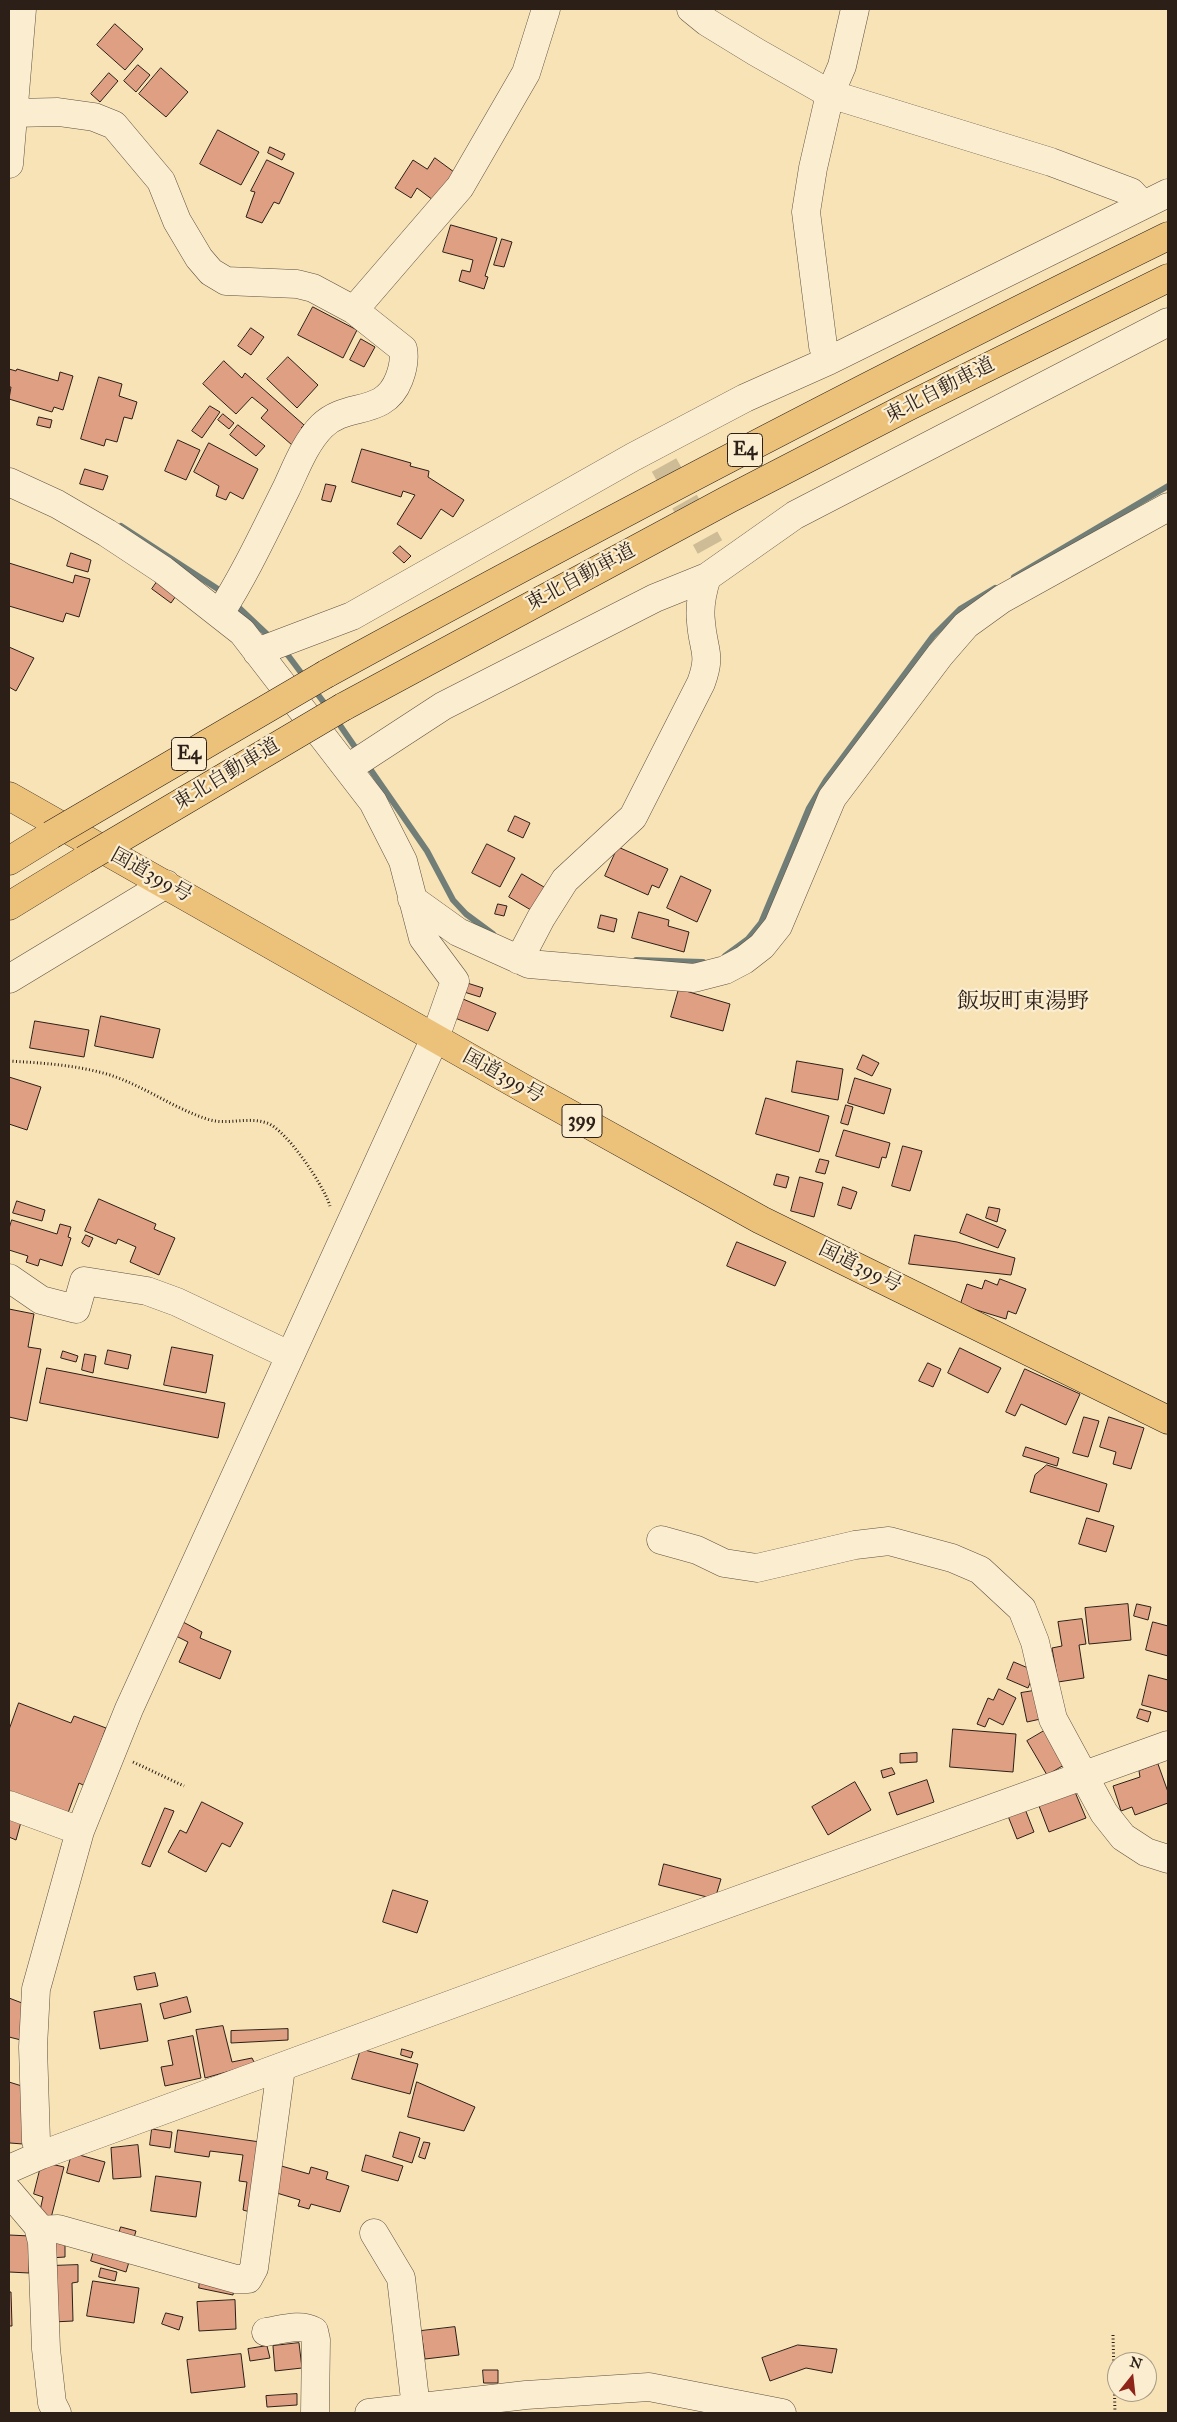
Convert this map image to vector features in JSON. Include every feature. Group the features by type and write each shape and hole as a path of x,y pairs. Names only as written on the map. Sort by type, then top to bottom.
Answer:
{"highway":[{"name":"東北自動車道","path":"9,862 51,835 326,674 550,552 891,373 1168,236"},
{"name":"東北自動車道","path":"9,906 343,707 737,494 909,406 1168,278"},
{"name":"国道399号","path":"9,796 435,1038 761,1220 1168,1420"}],"street":[{"path":"9,164 22,9"},
{"path":"354,310 460,187 526,73 546,9"},
{"path":"691,9 707,22 756,52 830,94 1051,162 1131,192 1143,205"},
{"path":"828,361 822,346 806,212 813,168 830,94 842,66 855,9"},
{"path":"13,113 58,112 94,116 114,125 161,181 177,221 199,258 211,272 226,281 305,286 354,310 403,350 405,359 396,388 391,396 378,404 337,416 322,426 304,451 226,603"},
{"path":"271,647 352,616 658,456 745,398 828,361 1168,193"},
{"path":"358,762 442,706 655,598 796,516 1001,407 1168,322"},
{"path":"9,482 57,504 107,533 163,570 226,603 242,632 271,647 358,762 373,802 403,862 423,938 455,980 435,1038 289,1355 111,1752 80,1831 36,1989 33,2047 36,2141 41,2155"},
{"path":"412,899 458,932 523,951 548,967 694,978 725,970 744,960 762,946 778,926 832,798 940,655 966,625 1002,599 1168,507"},
{"path":"523,951 566,880 633,817 701,683 708,665 701,624 700,602 713,563"},
{"path":"9,979 166,884"},
{"path":"9,1278 41,1300 76,1309 84,1281 147,1291 177,1302 289,1355"},
{"path":"661,1540 697,1550 724,1563 758,1568 855,1545 889,1541 952,1558 980,1570 1022,1608 1035,1642 1053,1719 1104,1813 1122,1837 1146,1852 1168,1858"},
{"path":"9,2169 41,2155 1082,1774 1168,1745"},
{"path":"9,1805 80,1831"},
{"path":"39,2230 58,2229 236,2279 248,2279 254,2268 281,2068"},
{"path":"9,2192 38,2226 42,2242 46,2348 52,2403 57,2413"},
{"path":"374,2233 401,2278 416,2408"},
{"path":"266,2332 294,2328 307,2328 314,2331 316,2340 315,2413"},
{"path":"370,2413 535,2395 649,2387 782,2413"}],"path":[{"path":"9,1061 60,1064 110,1075 149,1092 184,1111 224,1124 240,1120 268,1123 282,1135 308,1164 329,1201 341,1243"},
{"path":"111,1752 184,1786"},
{"path":"1113,2335 1115,2413"}],"building":[{"path":"115,24 143,49 125,70 97,45"},
{"path":"138,65 150,75 136,92 124,81"},
{"path":"161,68 188,92 166,117 139,94"},
{"path":"109,73 118,81 100,102 91,94"},
{"path":"218,130 259,152 241,185 200,164"},
{"path":"270,147 285,154 282,160 268,153"},
{"path":"435,158 454,172 433,200 417,188 411,198 395,188 413,160 427,169"},
{"path":"267,160 294,173 279,204 274,202 262,223 246,217 255,192 251,191"},
{"path":"451,225 497,238 485,276 488,277 484,289 459,281 462,270 470,272 473,260 443,252"},
{"path":"502,239 512,242 504,267 494,265"},
{"path":"313,307 357,330 343,358 298,335"},
{"path":"251,328 264,337 251,355 238,346"},
{"path":"361,339 375,347 364,367 350,360"},
{"path":"288,357 318,385 297,408 267,379"},
{"path":"224,361 242,378 245,373 304,425 301,428 305,431 292,445 261,418 268,410 252,397 236,414 203,384"},
{"path":"9,369 16,371 17,369 58,381 60,372 73,376 63,410 54,407 52,412 9,399 11,387 9,387"},
{"path":"99,377 122,384 119,396 137,402 132,419 124,417 117,442 106,439 104,446 81,439"},
{"path":"210,406 220,412 202,438 192,431"},
{"path":"223,414 234,423 229,429 218,420"},
{"path":"39,417 52,420 50,428 37,425"},
{"path":"238,425 265,446 256,456 230,435"},
{"path":"178,440 200,450 186,480 165,471"},
{"path":"209,443 258,469 243,499 230,492 226,500 216,496 219,486 194,472"},
{"path":"362,449 411,463 410,466 429,471 428,477 464,500 453,517 441,509 421,539 397,524 415,495 403,491 401,497 352,482"},
{"path":"85,469 108,476 103,490 80,484"},
{"path":"326,484 336,486 331,502 322,500"},
{"path":"400,546 411,556 404,563 393,553"},
{"path":"71,553 91,560 88,572 67,566"},
{"path":"9,563 73,583 75,575 90,579 79,617 66,613 63,622 9,606"},
{"path":"159,579 178,593 171,603 152,589"},
{"path":"9,647 34,658 16,691 9,687"},
{"path":"515,816 530,823 523,838 508,831"},
{"path":"487,844 515,858 500,887 472,873"},
{"path":"618,847 668,869 659,888 652,885 648,895 605,876"},
{"path":"522,874 549,890 536,913 509,897"},
{"path":"681,876 711,890 697,922 667,908"},
{"path":"498,904 507,906 504,916 495,914"},
{"path":"639,912 669,920 668,926 689,932 684,952 632,938"},
{"path":"601,915 617,919 614,932 598,928"},
{"path":"464,982 483,988 480,997 461,991"},
{"path":"679,989 730,1004 723,1031 671,1017"},
{"path":"463,999 496,1013 488,1031 455,1018"},
{"path":"101,1016 160,1029 153,1058 95,1046"},
{"path":"35,1021 89,1030 84,1057 30,1048"},
{"path":"863,1055 879,1063 872,1076 857,1069"},
{"path":"797,1061 843,1069 838,1100 792,1092"},
{"path":"9,1077 41,1087 27,1130 9,1124"},
{"path":"855,1078 891,1089 884,1114 848,1103"},
{"path":"766,1098 829,1116 819,1152 756,1134"},
{"path":"846,1105 853,1107 848,1125 841,1123"},
{"path":"844,1130 890,1143 886,1158 882,1157 879,1168 836,1156"},
{"path":"903,1146 922,1151 910,1191 892,1186"},
{"path":"820,1159 829,1161 825,1174 816,1172"},
{"path":"777,1174 789,1177 786,1188 774,1185"},
{"path":"800,1177 823,1183 814,1217 791,1211"},
{"path":"843,1187 857,1192 851,1209 838,1205"},
{"path":"99,1199 156,1224 154,1229 175,1238 159,1275 130,1262 136,1247 118,1239 116,1244 85,1231"},
{"path":"17,1201 45,1210 42,1221 13,1213"},
{"path":"989,1207 1000,1209 997,1222 986,1218"},
{"path":"967,1214 1006,1230 998,1248 960,1233"},
{"path":"12,1220 57,1234 60,1224 71,1227 68,1237 71,1238 62,1266 40,1259 38,1266 26,1262 28,1256 9,1250 9,1229"},
{"path":"86,1235 93,1238 89,1247 82,1243"},
{"path":"915,1235 957,1242 1015,1258 1011,1275 909,1264"},
{"path":"737,1242 786,1262 775,1286 727,1266"},
{"path":"1000,1279 1026,1289 1016,1314 1008,1311 1006,1319 960,1305 967,1284 982,1289 985,1280 997,1285"},
{"path":"9,1309 34,1314 28,1347 41,1349 27,1421 9,1417"},
{"path":"172,1347 213,1355 206,1393 164,1385"},
{"path":"960,1348 1001,1368 988,1393 948,1373"},
{"path":"108,1350 131,1355 128,1369 105,1364"},
{"path":"63,1351 78,1356 76,1362 61,1358"},
{"path":"85,1354 96,1356 93,1373 82,1370"},
{"path":"928,1363 941,1369 933,1387 919,1381"},
{"path":"47,1368 225,1403 218,1438 40,1403"},
{"path":"1025,1369 1080,1394 1066,1425 1021,1404 1015,1416 1006,1412"},
{"path":"1084,1417 1099,1421 1088,1457 1073,1453"},
{"path":"1109,1417 1144,1428 1131,1469 1113,1464 1116,1452 1100,1447"},
{"path":"1026,1447 1059,1458 1057,1466 1023,1456"},
{"path":"1047,1465 1107,1484 1099,1512 1030,1492 1035,1475"},
{"path":"1087,1518 1114,1526 1106,1552 1079,1544"},
{"path":"1128,1604 1131,1640 1089,1644 1085,1608"},
{"path":"1137,1604 1151,1607 1148,1620 1134,1616"},
{"path":"1082,1619 1086,1644 1079,1645 1084,1678 1058,1682 1052,1648 1062,1646 1058,1622"},
{"path":"183,1622 202,1632 200,1638 231,1651 220,1679 179,1662 188,1642 176,1636"},
{"path":"1153,1622 1168,1626 1168,1656 1146,1650"},
{"path":"1014,1662 1035,1671 1028,1688 1007,1679"},
{"path":"1149,1675 1168,1680 1168,1712 1142,1705"},
{"path":"999,1689 1016,1698 1003,1725 989,1718 985,1727 977,1724 988,1698 993,1700"},
{"path":"1039,1690 1045,1718 1027,1722 1021,1693"},
{"path":"19,1703 71,1723 74,1716 106,1728 85,1786 79,1783 68,1813 9,1791 9,1730"},
{"path":"1140,1709 1151,1712 1148,1722 1137,1718"},
{"path":"953,1729 1016,1734 1013,1772 950,1767"},
{"path":"1044,1731 1064,1765 1047,1775 1027,1741"},
{"path":"917,1753 917,1762 900,1763 900,1754"},
{"path":"1158,1764 1168,1792 1168,1803 1135,1815 1132,1807 1121,1811 1113,1786 1140,1777 1139,1771"},
{"path":"892,1768 895,1774 883,1778 881,1771"},
{"path":"927,1780 934,1802 897,1815 889,1793"},
{"path":"855,1782 871,1810 828,1835 812,1807"},
{"path":"1075,1792 1086,1818 1049,1832 1039,1806"},
{"path":"202,1802 243,1823 230,1847 222,1843 206,1872 168,1852 180,1830 186,1833"},
{"path":"165,1808 174,1811 150,1867 142,1864"},
{"path":"1025,1809 1034,1832 1017,1839 1008,1816"},
{"path":"9,1817 21,1822 16,1840 9,1837"},
{"path":"664,1864 721,1879 715,1899 659,1885"},
{"path":"393,1890 428,1901 417,1933 383,1922"},
{"path":"155,1973 158,1986 137,1990 134,1977"},
{"path":"187,1997 191,2012 164,2019 160,2004"},
{"path":"9,1998 22,2003 21,2040 9,2037"},
{"path":"141,2004 148,2041 100,2049 94,2012"},
{"path":"223,2026 232,2062 252,2058 255,2064 205,2078 196,2030"},
{"path":"288,2029 288,2040 231,2043 231,2031"},
{"path":"193,2036 201,2078 165,2086 161,2067 173,2065 168,2041"},
{"path":"361,2049 418,2064 410,2094 352,2079"},
{"path":"402,2049 413,2052 411,2058 401,2055"},
{"path":"9,2082 25,2087 23,2144 10,2143"},
{"path":"417,2082 475,2107 464,2131 408,2117"},
{"path":"152,2129 172,2132 170,2148 150,2145"},
{"path":"178,2130 260,2142 250,2212 243,2210 247,2182 239,2181 243,2155 210,2151 209,2157 175,2152"},
{"path":"400,2132 420,2138 412,2163 393,2157"},
{"path":"424,2142 430,2143 425,2159 419,2157"},
{"path":"138,2145 141,2177 113,2179 111,2148"},
{"path":"72,2153 105,2162 99,2182 67,2173"},
{"path":"366,2155 403,2166 398,2181 362,2171"},
{"path":"42,2162 64,2167 51,2218 39,2215 43,2197 34,2194"},
{"path":"278,2165 309,2174 311,2167 328,2172 326,2179 349,2186 340,2212 311,2204 309,2209 298,2206 300,2200 270,2191"},
{"path":"156,2176 201,2182 196,2217 151,2211"},
{"path":"121,2227 136,2231 133,2241 118,2237"},
{"path":"9,2235 30,2236 29,2273 9,2272"},
{"path":"50,2242 65,2242 65,2257 50,2258"},
{"path":"94,2251 129,2262 126,2272 91,2261"},
{"path":"78,2265 78,2282 72,2283 73,2321 53,2322 50,2266"},
{"path":"101,2268 117,2272 115,2281 99,2277"},
{"path":"93,2281 139,2288 134,2323 87,2316"},
{"path":"200,2281 234,2288 233,2295 199,2288"},
{"path":"9,2292 11,2292 12,2326 9,2326"},
{"path":"235,2300 236,2329 199,2331 197,2302"},
{"path":"166,2313 183,2317 179,2330 162,2324"},
{"path":"455,2327 459,2355 425,2359 421,2331"},
{"path":"299,2343 302,2368 275,2371 273,2346"},
{"path":"798,2345 837,2349 832,2373 806,2368 770,2381 762,2358"},
{"path":"267,2346 270,2358 250,2361 248,2349"},
{"path":"241,2354 245,2387 191,2393 187,2360"},
{"path":"483,2370 498,2370 498,2383 484,2383"},
{"path":"297,2394 297,2405 267,2407 266,2396"}],"waterway":[{"path":"1014,577 1168,486"},
{"path":"121,526 224,593"},
{"path":"725,956 748,939 761,923 809,808 826,780 933,636 960,609 995,588"},
{"path":"235,604 271,638"},
{"path":"284,650 305,678"},
{"path":"313,688 328,708"},
{"path":"335,718 359,753"},
{"path":"366,763 427,851 453,900 466,914 493,934"},
{"path":"636,960 703,962"}],"tunnel":[{"path":"664,465 710,547"}],"district":[{"name":"飯坂町東湯野","path":"1023,1003"}]}
